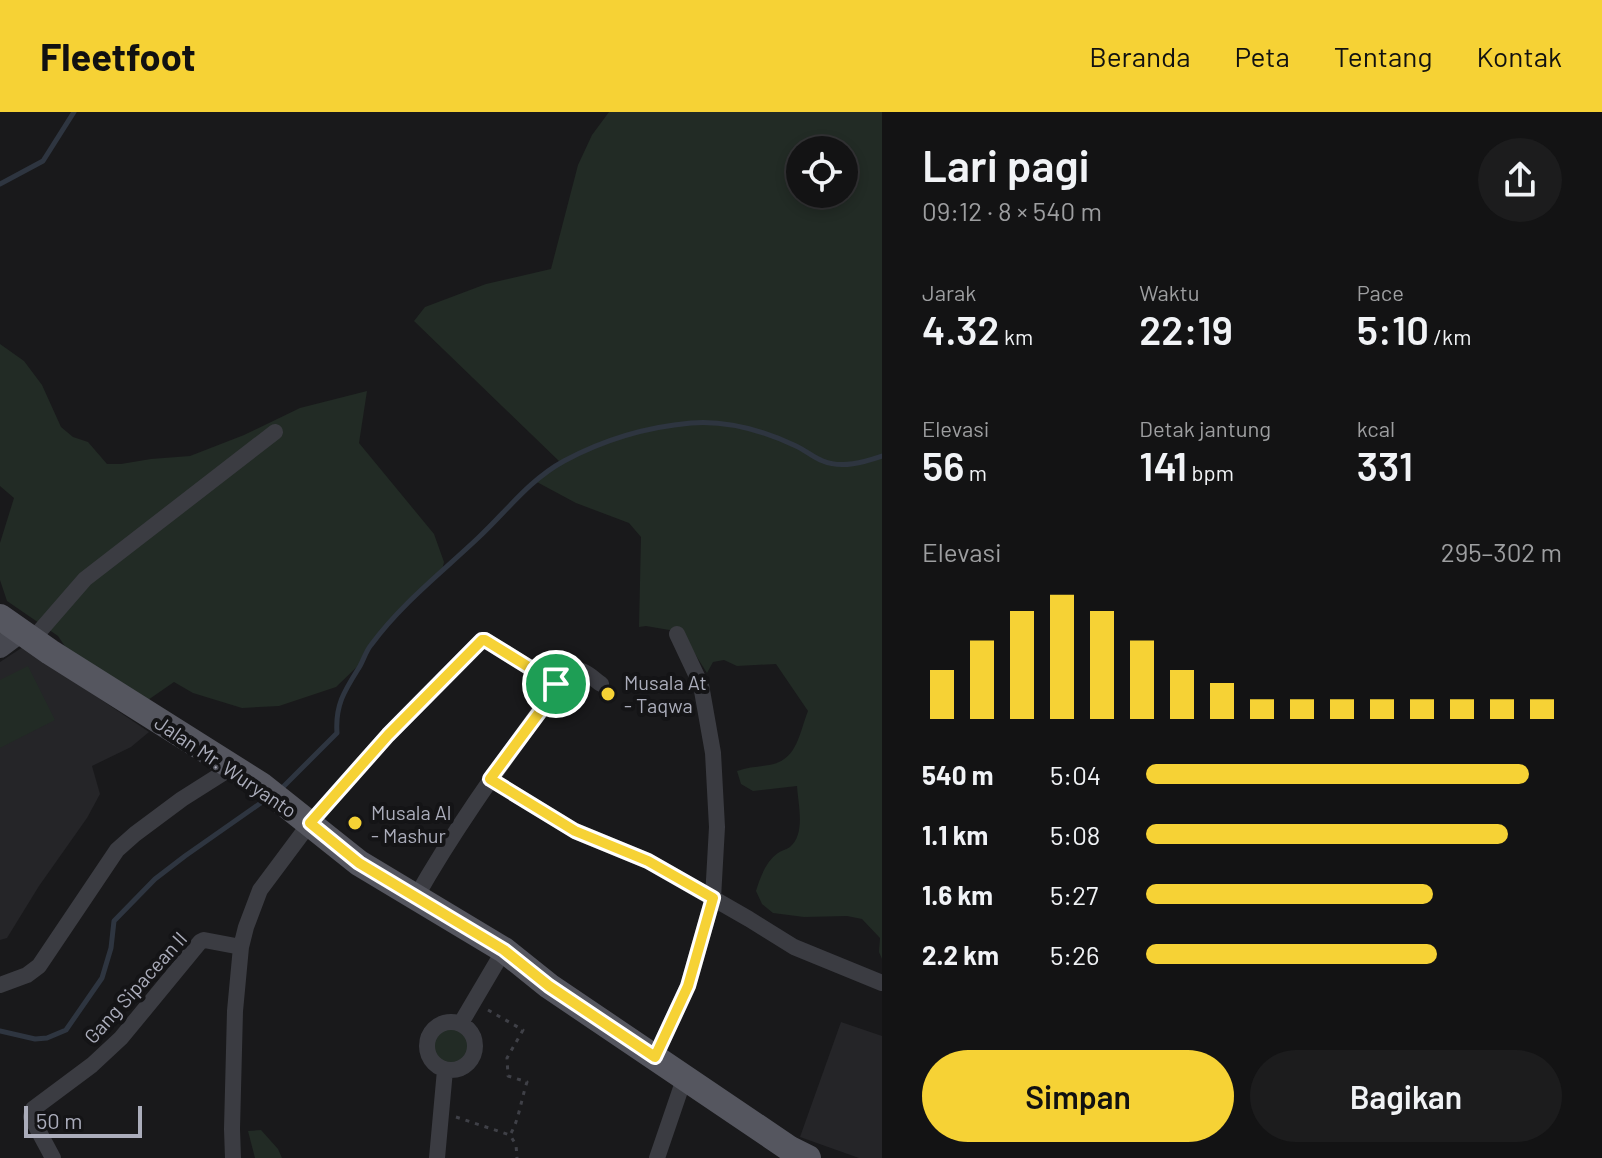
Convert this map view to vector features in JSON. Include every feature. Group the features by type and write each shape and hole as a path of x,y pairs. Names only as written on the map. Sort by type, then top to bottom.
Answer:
{"main road":[{"name":"Jalan Mr. Wuryanto","path":"13,634 261,785 359,863 504,950 549,986 684,1079 808,1158"}],"street":[{"path":"13,634 275,432"},
{"path":"655,1057 688,986 713,898 717,827 713,753 701,685 677,634"},
{"path":"233,1158 235,1011 241,947 260,890 310,823 388,735 482,640 556,684"},
{"path":"416,897 442,851 490,779 566,672 584,672 601,684"},
{"path":"0,985 27,975 39,966 117,850 182,799 231,768"},
{"path":"490,779 575,831 648,861 794,947 882,983"},
{"name":"Gang Sipacean II","path":"53,1158 31,1117 33,1109 92,1065 121,1038 200,942 204,940 241,947"},
{"path":"461,1023 504,950"},
{"path":"445,1022 461,1023 470,1029 475,1038 473,1058 466,1066 445,1070 428,1054 428,1038 445,1022"},
{"path":"437,1158 445,1070"},
{"path":"657,1158 684,1079"}],"path":[{"path":"473,1002 523,1030 507,1058 508,1076 527,1082 516,1115 517,1123 510,1135"},
{"path":"441,1112 510,1135 516,1145 517,1158"}],"shaded area":[{"path":"609,112 882,112 882,959 880,938 862,919 773,913 762,904 756,891 767,865 774,856 790,847 800,827 797,786 753,791 741,784 737,771 769,765 786,758 799,737 808,711 776,664 737,666 724,660 713,662 707,673 681,632 639,627 641,537 629,523 576,503 535,481 560,462 414,321 425,307 486,284 551,269 578,165 592,135"},
{"path":"0,344 24,361 42,385 61,427 73,437 88,442 107,464 190,456 300,408 367,391 359,443 434,534 444,562 442,570 396,613 368,648 362,662 336,687 279,706 242,708 193,693 174,682 148,700 72,657 58,636 7,601 0,580 0,543 14,498 0,486"},
{"path":"23,647 149,732 131,747 92,766 100,794 7,938 0,940 0,662"},
{"path":"28,666 55,720 0,748 0,680"},
{"path":"841,1022 882,1036 882,1158 859,1158 800,1137"},
{"path":"451,1027 464,1033 470,1046 464,1059 451,1065 438,1059 432,1046 438,1033"},
{"path":"261,1130 282,1158 255,1158 248,1131"}],"waterway":[{"path":"0,184 43,161 74,112"},
{"path":"281,789 337,733 342,698 368,650 383,630 408,602 529,487 564,461 625,436 674,425 705,423 758,431 830,463 853,464 882,456"},
{"path":"0,1031 35,1039 66,1030 102,978 111,948 114,921 155,879 265,800"}],"place":[{"name":"Musala At - Taqwa","path":"608,694"},
{"name":"Musala Al - Mashur","path":"355,823"}],"route":[{"path":"482,640 556,684 547,702 490,779 575,831 648,861 713,898 688,986 655,1057 549,986 504,950 359,863 310,823 388,735 482,640"}]}
